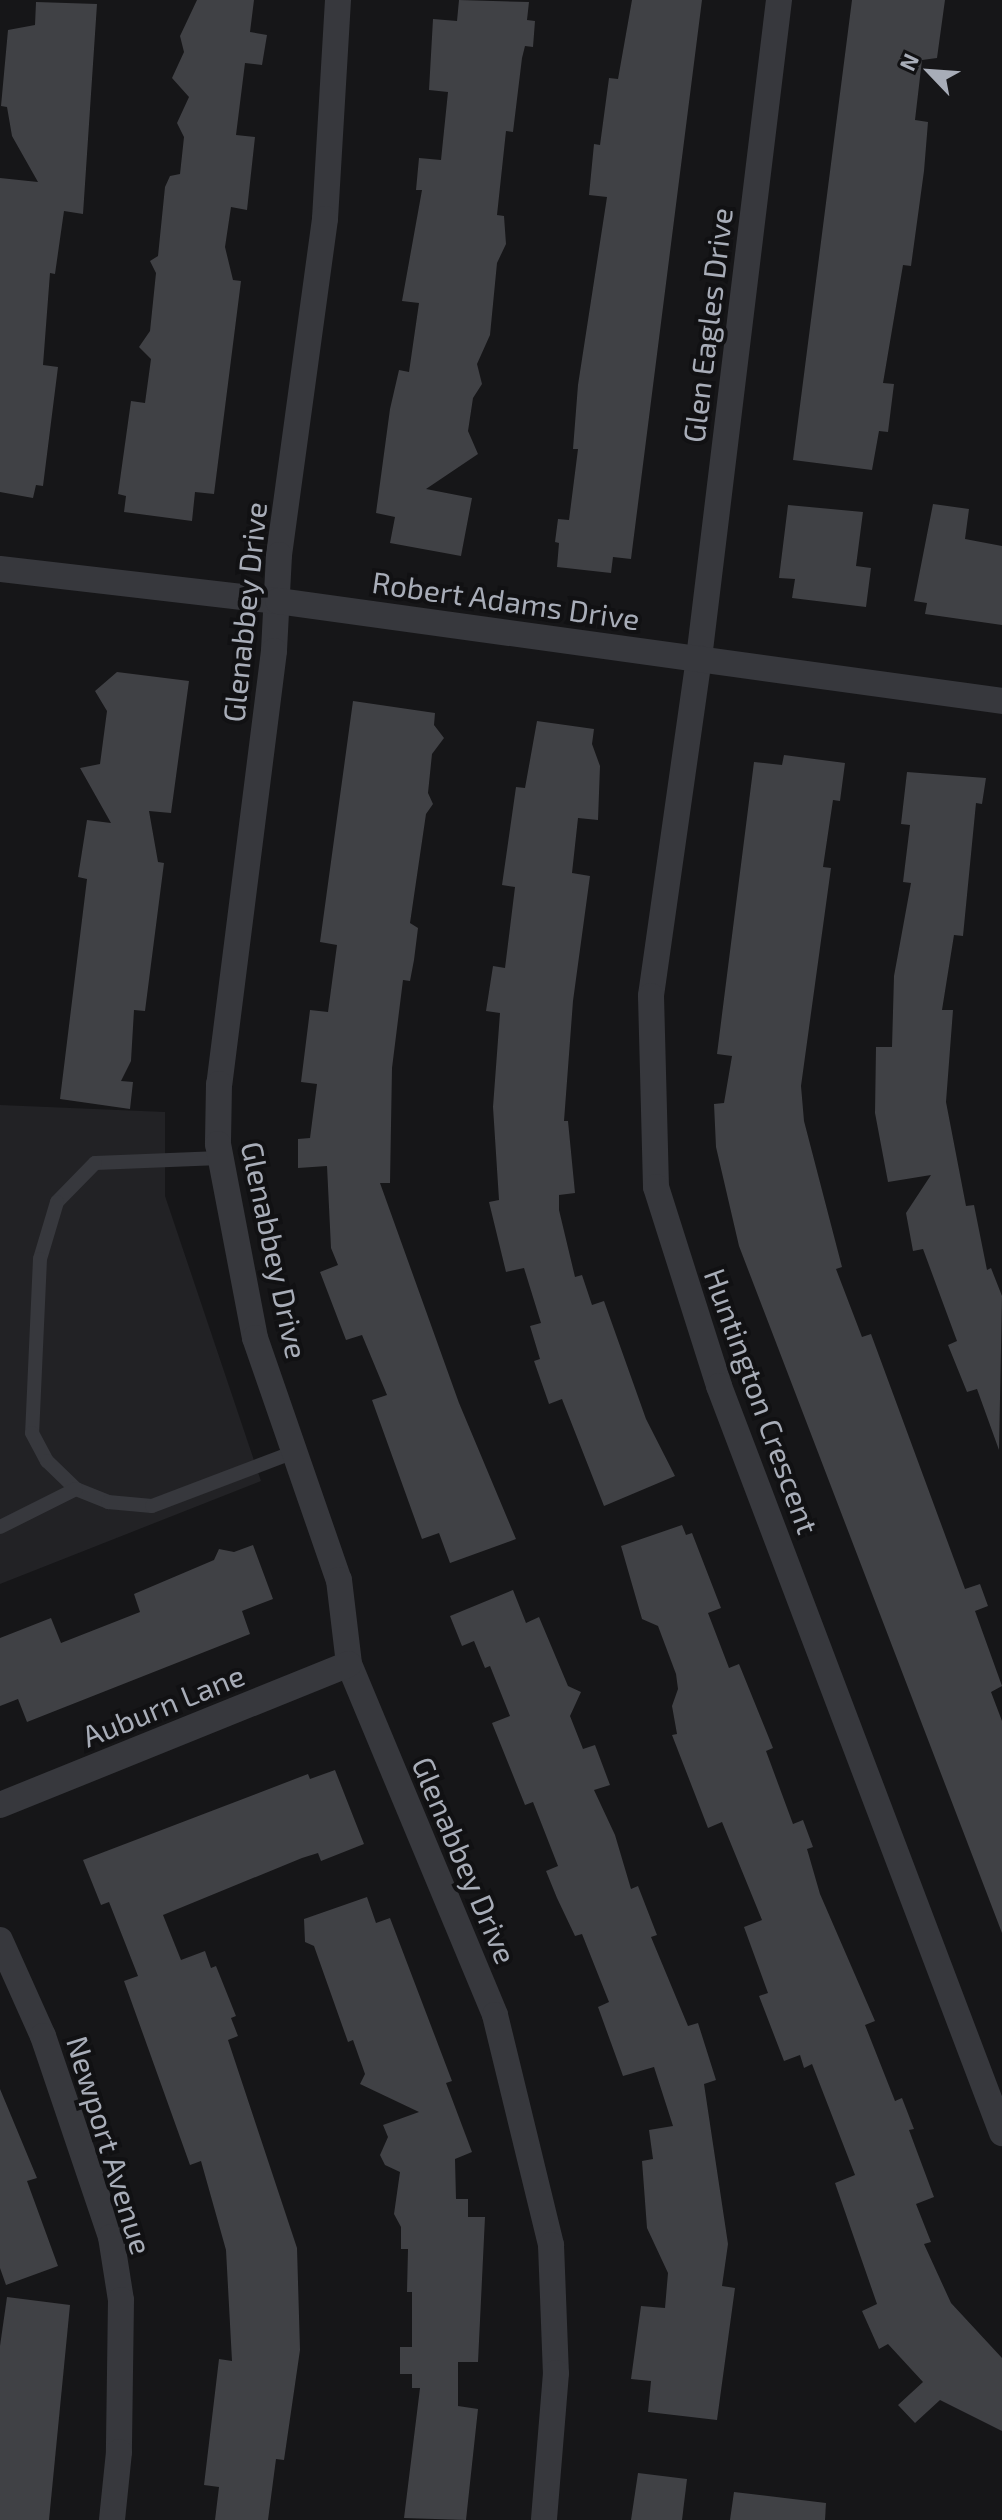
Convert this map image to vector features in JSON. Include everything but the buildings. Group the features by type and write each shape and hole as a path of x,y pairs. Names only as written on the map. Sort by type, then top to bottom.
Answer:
{"street":[{"name":"Glenabbey Drive","path":"338,0 325,219 279,555 278,601 219,1084 220,1158 255,1338 339,1580 349,1664 495,2015 551,2245 556,2373 544,2520"},
{"name":"Glen Eagles Drive","path":"699,658 779,0"},
{"name":"Robert Adams Drive","path":"0,569 278,601 1002,701"},
{"name":"Huntington Crescent","path":"699,658 651,996 656,1187 719,1386 1002,2133"},
{"name":"Auburn Lane","path":"0,1805 349,1664"},
{"name":"Newport Avenue","path":"0,1940 43,2036 111,2237 121,2300 119,2452 112,2520"}],"lane":[{"path":"220,1158 95,1163 57,1202 40,1259 32,1433 47,1461 76,1489 108,1502 152,1506 294,1452"},
{"path":"0,1527 76,1489"}],"shaded area":[{"path":"0,1105 165,1112 165,1196 261,1481 0,1584"}]}
